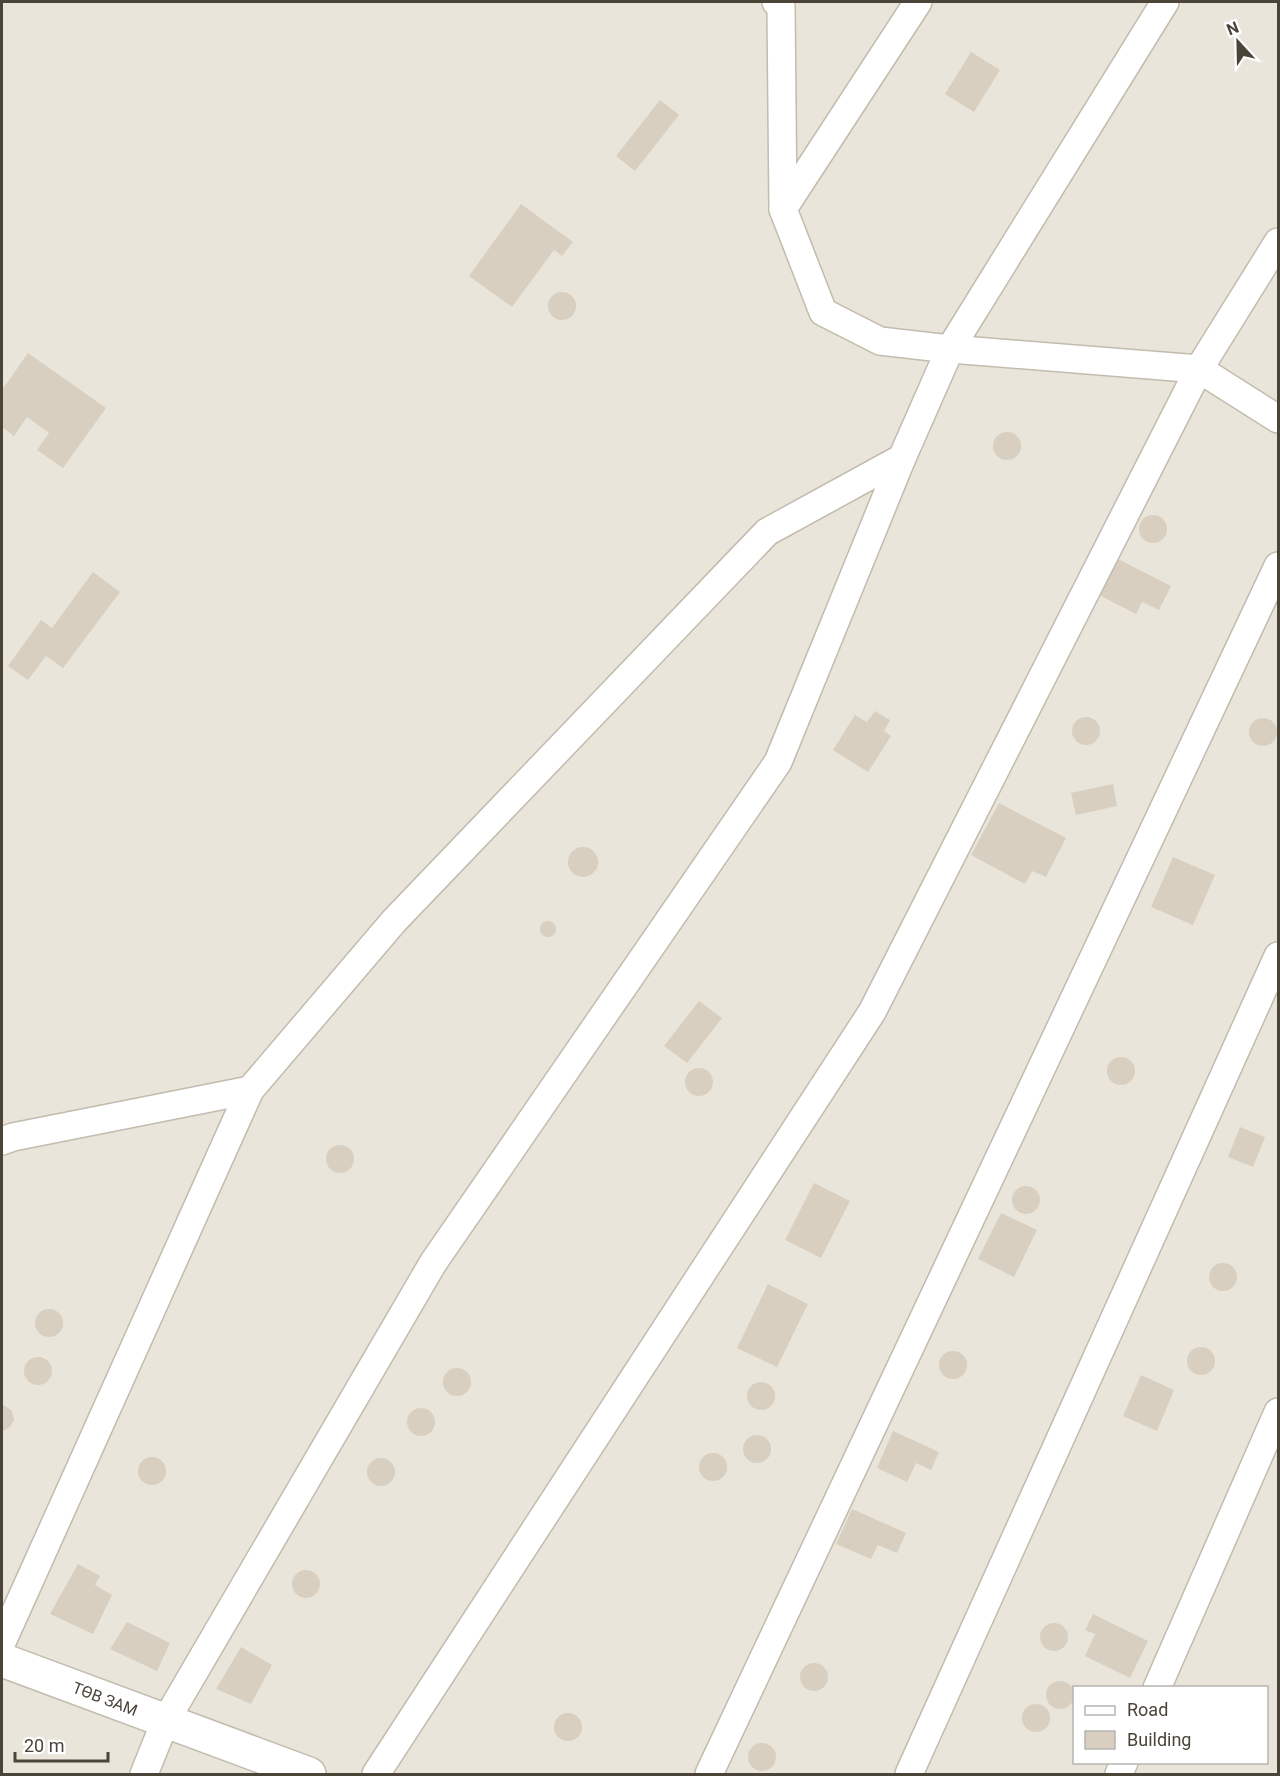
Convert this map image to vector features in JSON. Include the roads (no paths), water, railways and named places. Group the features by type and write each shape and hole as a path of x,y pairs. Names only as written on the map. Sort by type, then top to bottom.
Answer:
{"street":[{"path":"776,2 781,6 783,209 823,312 880,341 950,349 1198,369 1278,419"},
{"path":"783,209 918,2"},
{"path":"144,1774 165,1722 433,1263 778,762 902,458 950,349 1165,2"},
{"path":"376,1774 872,1012 1198,369 1278,242"},
{"path":"2,1642 250,1090 394,921 767,532 902,458"},
{"path":"709,1774 1278,566"},
{"path":"909,1774 1278,956"},
{"path":"2,1142 13,1137 250,1090"},
{"path":"1158,1686 1278,1412"},
{"name":"ТӨВ ЗАМ","path":"2,1660 309,1774"}]}
